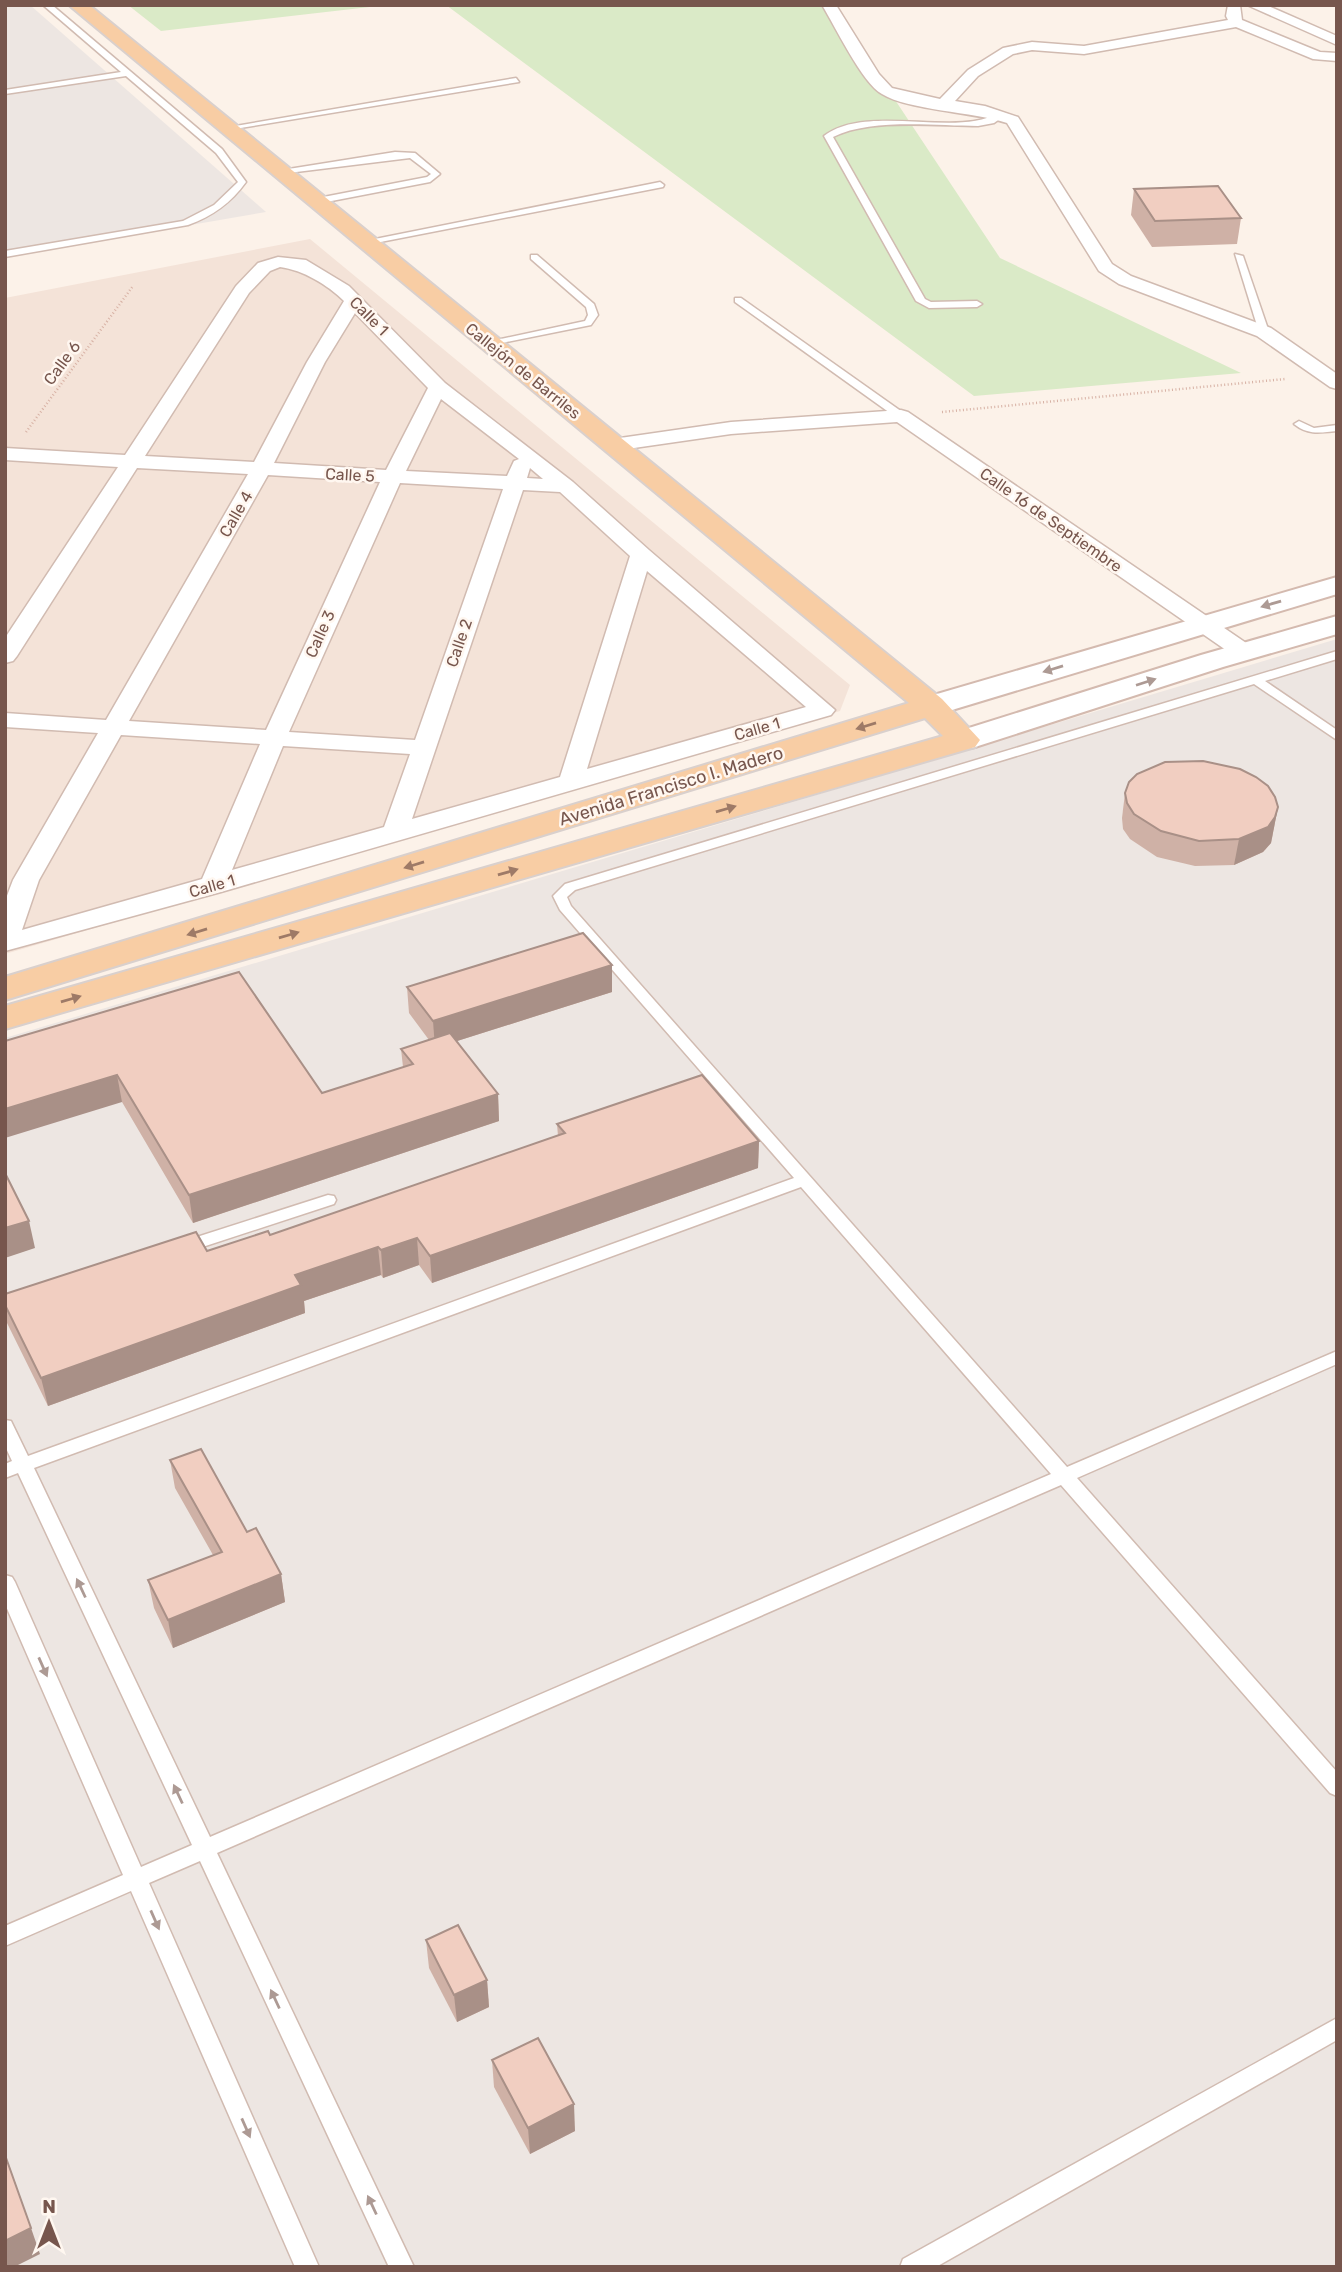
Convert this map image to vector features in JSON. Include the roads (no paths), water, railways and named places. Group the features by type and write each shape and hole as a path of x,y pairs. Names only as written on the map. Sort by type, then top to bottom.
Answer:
{"main road":[{"name":"Callejón de Barriles","path":"78,5 931,706 964,740"},
{"name":"Avenida Francisco I. Madero","path":"5,989 1201,624 1337,586"},
{"name":"Avenida Francisco I. Madero","path":"5,1018 964,740 1337,625"}],"street":[{"path":"830,5 873,77 887,91 1001,115 1013,120 1105,267 1125,280 1264,332 1331,379"},
{"path":"1234,5 1233,16 1237,23"},
{"path":"1254,5 1337,41"},
{"path":"944,104 973,73 1008,51 1032,46 1084,50 1237,23 1318,56 1337,57"},
{"name":"Calle 1","path":"5,941 212,886 823,710 641,555 566,486 438,387 343,290 300,264 278,262 264,267 242,290 134,462"},
{"name":"Calle 4","path":"5,941 26,880 261,470 316,362 354,300"},
{"name":"Calle 3","path":"212,886 274,737 391,477 438,387"},
{"path":"613,445 744,427 901,416"},
{"name":"Calle 16 de Septiembre","path":"901,416 1244,652"},
{"name":"Calle 5","path":"7,454 566,486"},
{"name":"Calle 2","path":"396,833 525,454"},
{"path":"5,656 134,462"},
{"path":"571,782 641,555"},
{"path":"5,720 424,748"},
{"name":"Calle 4","path":"5,897 26,880"}],"lane":[{"path":"5,254 185,223 211,214 229,199 242,182 219,152 47,5"},
{"path":"5,92 125,74"},
{"path":"228,128 516,80"},
{"path":"977,304 929,305 921,300 828,136 836,130 859,125 978,124 1001,115"},
{"path":"280,171 412,155 436,174 430,179 316,201"},
{"path":"366,242 660,185"},
{"path":"1238,256 1264,332"},
{"path":"490,344 588,323 593,316 591,306 534,257"},
{"path":"738,300 901,416"},
{"path":"1299,424 1313,431 1337,428"},
{"path":"1337,655 570,887 560,897 565,907 1337,1787"},
{"path":"1256,680 1337,736"},
{"path":"14,1468 804,1180"},
{"path":"160,1254 328,1200"},
{"path":"5,1936 1337,1357"},
{"path":"5,1426 14,1468 205,1850 402,2267"},
{"path":"5,1582 307,2267"},
{"path":"912,2267 1337,2028"}]}
